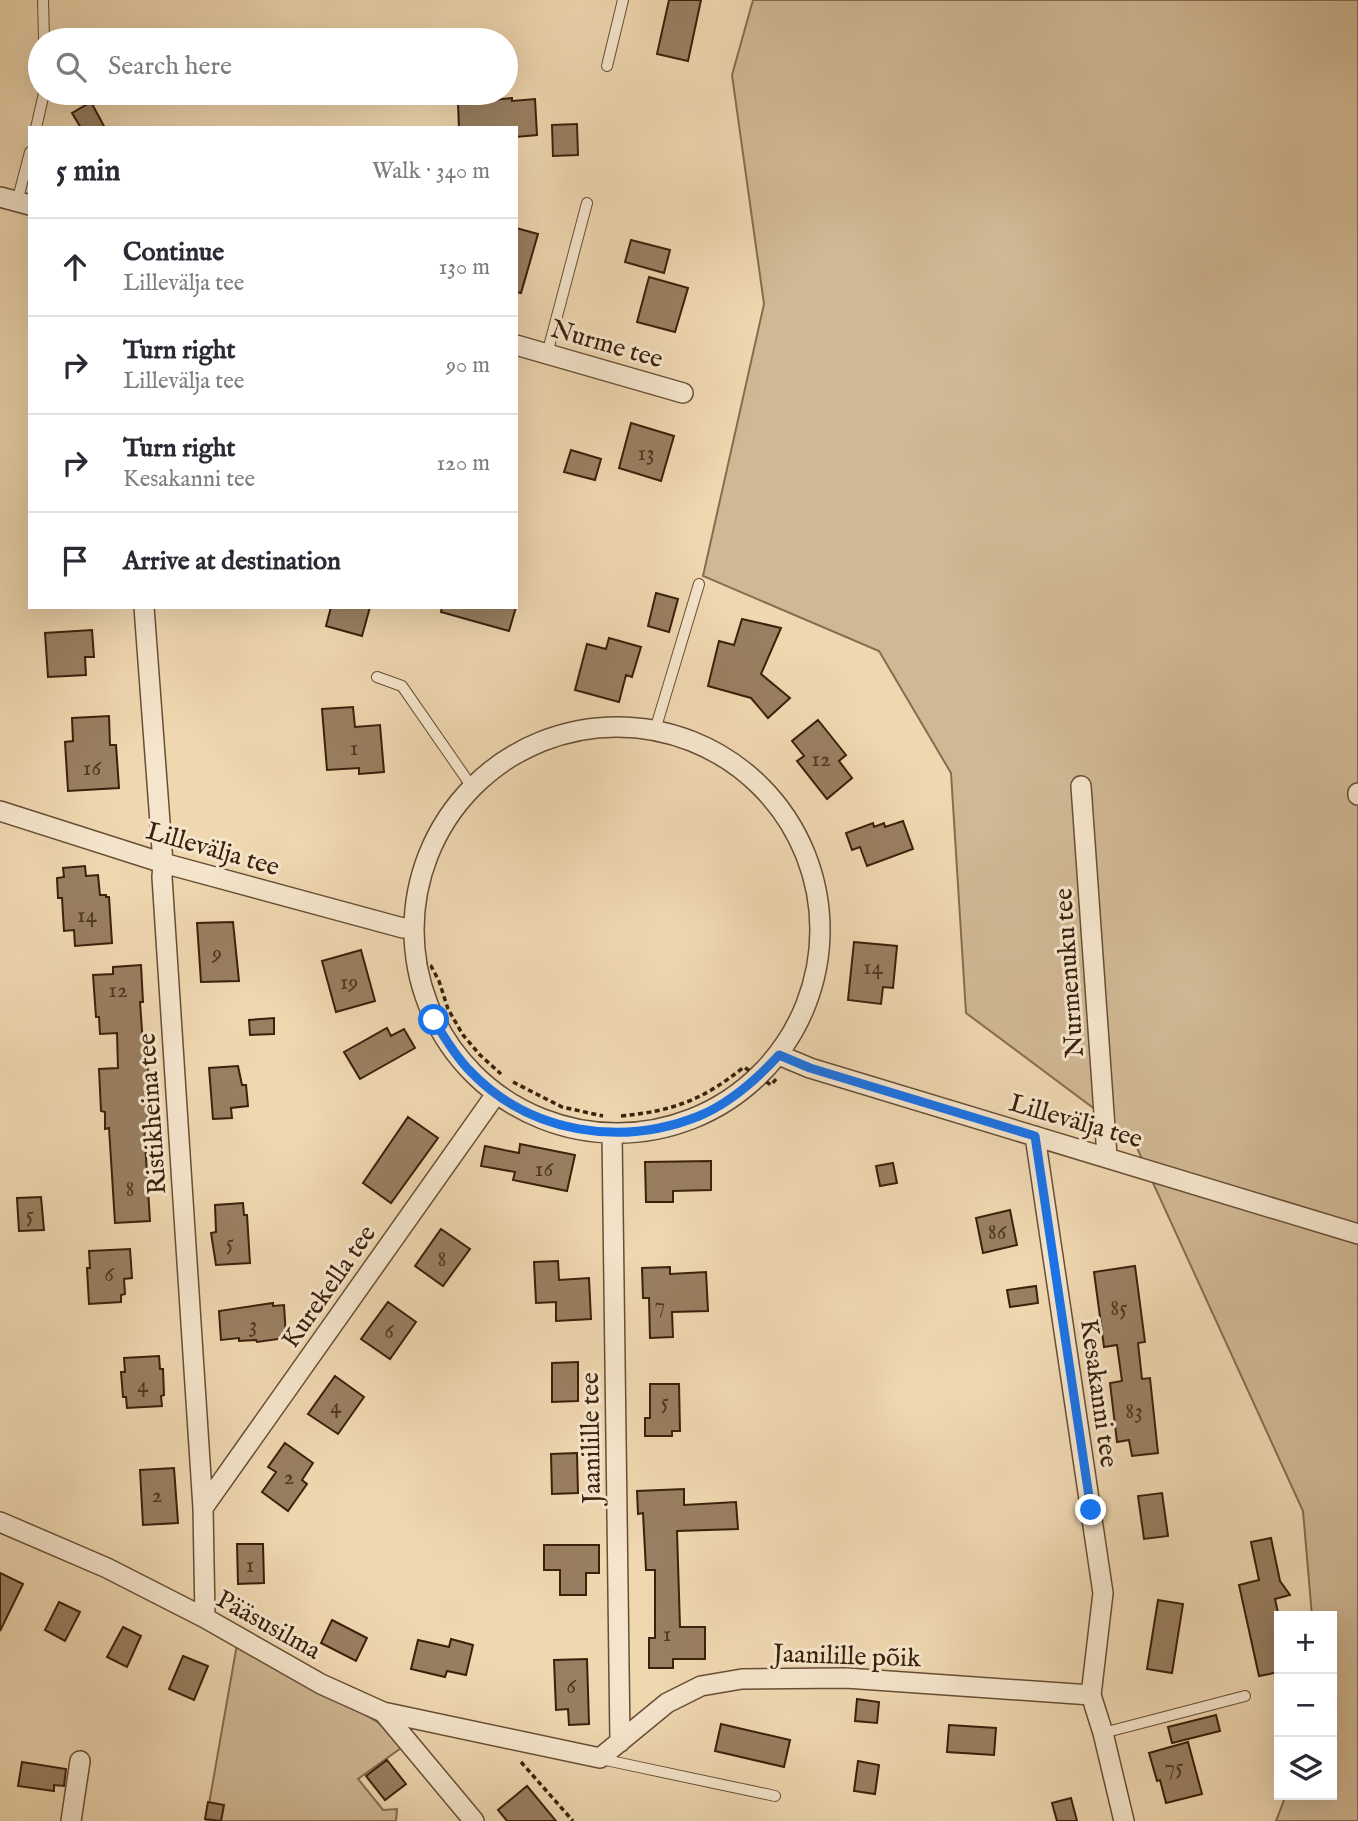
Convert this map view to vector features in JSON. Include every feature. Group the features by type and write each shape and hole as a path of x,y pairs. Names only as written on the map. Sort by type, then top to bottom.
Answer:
{"street":[{"name":"Nurme tee","path":"518,346 683,393"},
{"name":"Ristikheina tee","path":"144,609 163,863 203,1508 205,1618"},
{"path":"616,726 655,730 692,740 726,758 757,781 782,810 802,843 815,880 821,918 819,956 810,993 795,1029 779,1055 740,1092 701,1115 658,1129 612,1133 582,1130 551,1123 523,1111 503,1084 472,1073 451,1048 434,1020 422,990 415,958 413,926 418,888 429,851 448,817 472,787 503,761 538,743 576,730 616,726"},
{"name":"Nurmenuku tee","path":"1081,786 1107,1156"},
{"name":"Lillevälja tee","path":"0,811 163,863 403,928 413,926"},
{"name":"Lillevälja tee","path":"779,1055 810,1068 1358,1234"},
{"name":"Kurekella tee","path":"203,1508 503,1084"},
{"name":"Jaanilille tee","path":"612,1133 620,1742"},
{"name":"Kesakanni tee","path":"1035,1136 1103,1593 1091,1695 1124,1821"},
{"name":"Pääsusilma","path":"0,1522 107,1568 205,1618 321,1684 383,1712 474,1821"},
{"name":"Jaanilille põik","path":"600,1758 667,1703 701,1686 743,1679 846,1678 1091,1695"},
{"path":"383,1712 600,1758"},
{"path":"71,1821 80,1761"}],"lane":[{"path":"43,0 44,28"},
{"path":"607,66 623,0"},
{"path":"36,126 41,105"},
{"path":"16,201 28,159"},
{"path":"547,354 587,203"},
{"path":"655,730 699,584"},
{"path":"377,677 402,686 472,787"},
{"path":"1103,1733 1245,1696"},
{"path":"600,1758 775,1796"}],"path":[{"path":"415,958 431,966 448,1009 463,1035 503,1084 562,1107 591,1115 615,1117 652,1113 676,1108 719,1087 744,1068 771,1085 778,1077 786,1075"},
{"path":"514,1755 573,1821"}],"shaded area":[{"path":"753,0 1358,0 1358,1821 1276,1821 1284,1800 1337,1800 1337,1611 1312,1611 1303,1511 1132,1137 966,1013 951,773 879,651 703,576 764,304 732,75"},
{"path":"237,1644 319,1687 379,1723 401,1748 358,1779 383,1810 397,1809 396,1821 206,1821"}],"building":[{"path":"669,0 701,0 688,61 657,54"},
{"path":"535,99 537,135 518,137 518,126 459,126 458,105 518,105 518,100"},
{"path":"86,105 93,105 104,126 80,126 72,113"},
{"path":"577,124 578,155 553,156 552,125"},
{"path":"518,229 538,234 521,293 518,292"},
{"path":"631,240 670,250 664,273 625,262"},
{"path":"649,277 688,288 675,332 637,322"},
{"path":"631,423 674,436 661,481 619,468"},
{"path":"571,450 601,459 595,480 564,472"},
{"path":"656,593 678,599 669,632 648,626"},
{"path":"330,609 369,609 362,636 326,626"},
{"path":"442,609 515,609 509,631 441,612"},
{"path":"742,619 781,628 761,674 790,698 768,718 751,698 708,686 719,641 734,645"},
{"path":"92,630 94,657 85,657 86,675 48,677 45,633"},
{"path":"609,638 641,647 632,677 626,675 619,702 575,690 587,644 606,649"},
{"path":"353,707 355,727 380,725 384,772 359,774 359,768 327,770 322,709"},
{"path":"109,716 110,745 116,745 119,788 68,791 65,742 73,741 72,718"},
{"path":"818,720 846,755 839,761 852,778 827,799 797,761 804,756 792,741"},
{"path":"903,821 913,849 867,866 860,847 852,850 846,833 873,823 874,827 884,823 885,827"},
{"path":"85,866 86,876 98,875 100,895 109,897 112,943 75,946 74,930 64,931 62,898 58,898 57,878 64,877 63,868"},
{"path":"233,922 239,981 201,982 197,923"},
{"path":"854,942 897,946 893,988 883,987 881,1004 848,1000"},
{"path":"361,950 375,1001 336,1012 322,961"},
{"path":"141,965 143,1002 140,1002 150,1096 147,1096 148,1126 144,1126 150,1221 115,1223 109,1128 105,1129 105,1112 101,1111 99,1069 118,1068 117,1033 100,1034 93,975 113,974 113,967"},
{"path":"274,1018 274,1034 250,1035 249,1020"},
{"path":"387,1028 391,1036 404,1029 415,1048 360,1079 344,1052"},
{"path":"238,1066 242,1085 246,1085 248,1106 231,1108 232,1118 213,1119 209,1068"},
{"path":"408,1117 438,1138 391,1203 363,1183"},
{"path":"520,1144 575,1155 567,1191 513,1180 515,1172 481,1166 485,1146 519,1153"},
{"path":"711,1161 711,1190 673,1191 673,1202 646,1202 645,1162"},
{"path":"893,1163 897,1183 880,1186 876,1166"},
{"path":"41,1197 44,1230 19,1231 17,1198"},
{"path":"243,1203 244,1215 247,1215 250,1263 216,1265 211,1233 216,1232 215,1205"},
{"path":"1010,1210 1017,1245 983,1253 976,1218"},
{"path":"441,1229 470,1249 443,1286 415,1266"},
{"path":"130,1249 132,1278 124,1279 125,1294 121,1295 121,1302 89,1304 89,1251"},
{"path":"558,1261 559,1280 589,1278 591,1319 556,1321 556,1302 536,1303 534,1262"},
{"path":"1135,1266 1145,1342 1138,1343 1142,1379 1150,1378 1158,1453 1132,1456 1129,1440 1117,1442 1110,1383 1122,1381 1117,1345 1104,1347 1094,1272"},
{"path":"670,1267 670,1274 706,1272 708,1311 672,1312 673,1337 650,1338 649,1298 643,1298 642,1268"},
{"path":"1036,1286 1038,1303 1010,1307 1007,1290"},
{"path":"388,1302 416,1322 390,1359 361,1339"},
{"path":"273,1303 273,1306 284,1305 286,1338 257,1342 239,1341 239,1338 221,1340 219,1311"},
{"path":"159,1356 160,1369 163,1369 162,1406 127,1408 126,1397 123,1397 121,1372 125,1372 124,1358"},
{"path":"578,1362 578,1401 552,1402 552,1363"},
{"path":"335,1376 364,1397 338,1434 308,1414"},
{"path":"650,1384 679,1384 680,1431 672,1431 672,1436 645,1436 645,1418 650,1418"},
{"path":"285,1443 313,1463 302,1480 307,1484 288,1511 262,1492 276,1472 268,1467"},
{"path":"577,1453 578,1493 552,1494 551,1454"},
{"path":"174,1468 178,1523 143,1525 140,1470"},
{"path":"684,1489 684,1505 736,1502 738,1529 677,1531 680,1627 705,1627 705,1659 673,1659 673,1668 649,1668 649,1638 655,1638 655,1570 646,1570 643,1513 638,1514 637,1491"},
{"path":"1162,1493 1168,1536 1144,1539 1138,1496"},
{"path":"1271,1538 1280,1581 1290,1595 1275,1599 1278,1611 1274,1611 1274,1673 1259,1676 1239,1585 1259,1580 1251,1542"},
{"path":"237,1544 263,1544 264,1583 238,1584"},
{"path":"544,1545 599,1545 599,1573 586,1573 586,1595 560,1595 560,1570 544,1570"},
{"path":"0,1573 23,1584 0,1631"},
{"path":"1158,1600 1183,1604 1172,1673 1147,1669"},
{"path":"59,1602 80,1612 65,1641 45,1630"},
{"path":"332,1620 367,1638 356,1661 321,1643"},
{"path":"123,1627 141,1636 127,1667 107,1657"},
{"path":"451,1639 473,1645 466,1675 447,1671 445,1677 411,1669 418,1640 449,1647"},
{"path":"183,1656 208,1666 194,1700 169,1689"},
{"path":"587,1659 589,1724 569,1725 568,1709 556,1710 554,1660"},
{"path":"857,1699 879,1702 877,1723 855,1721"},
{"path":"1216,1715 1220,1731 1172,1743 1168,1727"},
{"path":"721,1724 790,1740 784,1767 715,1751"},
{"path":"949,1725 996,1728 994,1755 947,1752"},
{"path":"1188,1742 1202,1794 1166,1803 1149,1753"},
{"path":"387,1760 406,1784 385,1800 366,1776"},
{"path":"858,1761 879,1765 875,1794 854,1791"},
{"path":"22,1762 66,1769 64,1786 54,1785 54,1791 18,1786"},
{"path":"527,1786 556,1821 507,1821 498,1810"},
{"path":"1071,1798 1077,1821 1057,1821 1052,1803"},
{"path":"208,1802 224,1805 221,1821 205,1819"}],"route":[{"path":"434,1020 451,1048 472,1073 496,1094 523,1111 551,1123 582,1130 612,1133 658,1129 701,1115 740,1092 779,1055 810,1068 1035,1136 1091,1510"}]}
